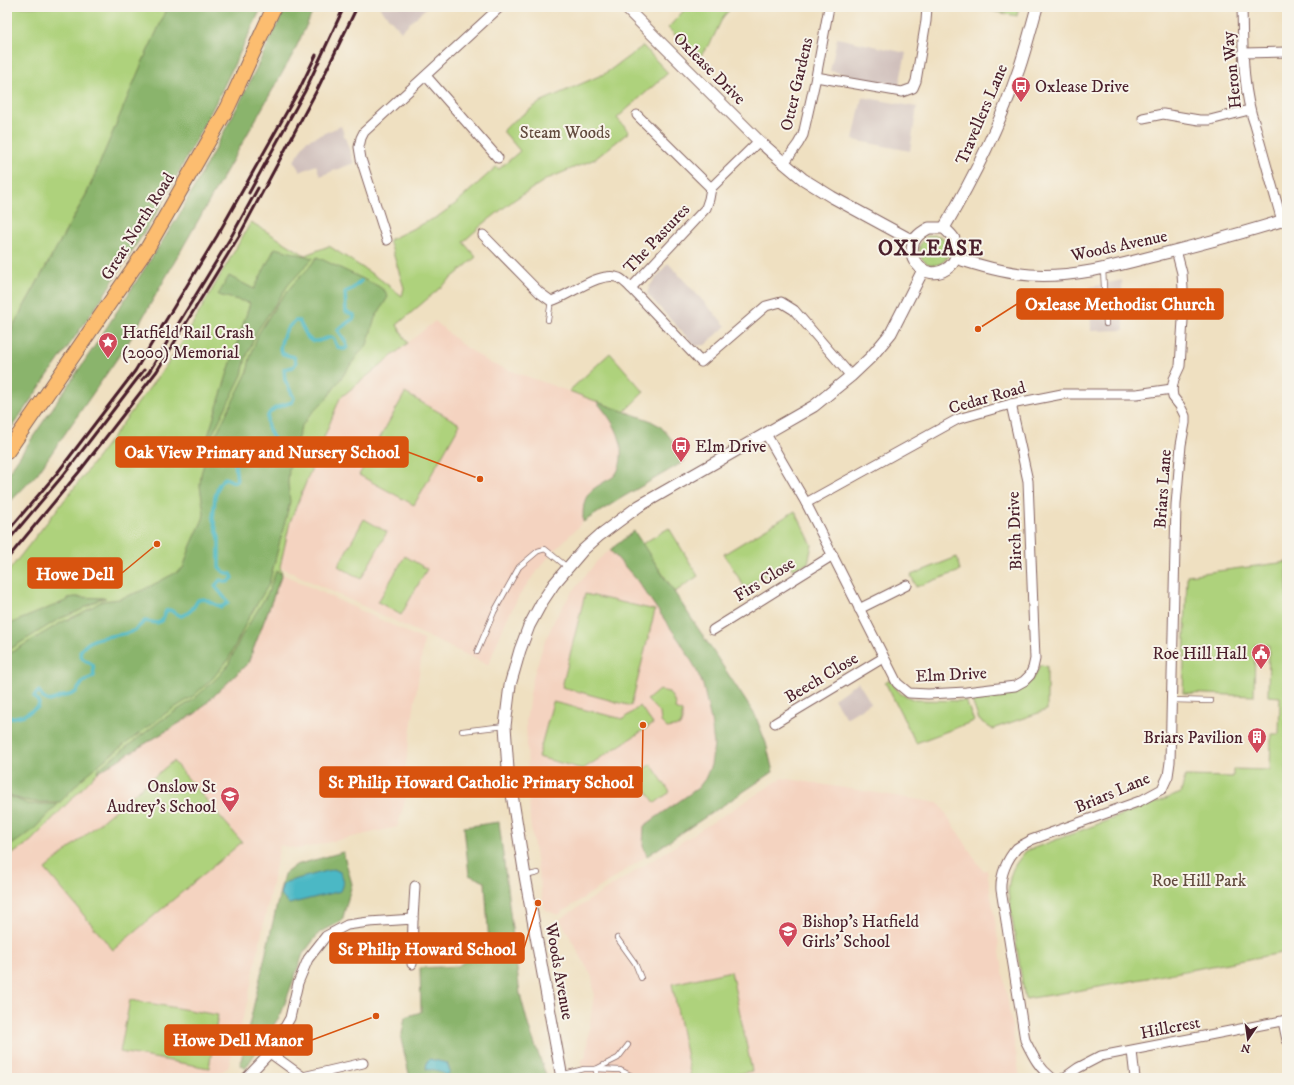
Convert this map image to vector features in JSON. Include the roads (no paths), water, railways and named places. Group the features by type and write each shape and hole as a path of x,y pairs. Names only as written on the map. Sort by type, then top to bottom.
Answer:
{"main road":[{"name":"Great North Road","path":"7,452 148,247 228,108 274,7"}],"street":[{"path":"387,240 361,159 359,147 361,138 364,132 381,115 426,76 500,7"},
{"name":"Oxlease Drive","path":"625,7 758,141 784,164 803,179 832,197 913,241"},
{"name":"Otter Gardens","path":"784,164 803,135 829,7"},
{"path":"816,77 902,92 913,88 916,81 928,7"},
{"name":"Travellers Lane","path":"944,228 979,166 990,142 1019,69 1037,7"},
{"name":"Heron Way","path":"1242,7 1243,54 1249,110 1284,220"},
{"path":"1243,54 1287,52"},
{"path":"426,76 498,158"},
{"path":"1143,118 1163,114 1198,120 1210,120 1249,110"},
{"path":"637,115 711,188 758,141"},
{"name":"The Pastures","path":"711,188 710,199 706,208 631,288 701,362 766,306 781,302 794,310 851,376"},
{"name":"Woods Avenue","path":"956,258 1004,272 1049,276 1068,274 1103,269 1284,220"},
{"path":"929,228 944,228 955,240 957,249 956,258 949,268 942,272 934,273 923,270 914,260 911,253 913,241 918,234 929,228"},
{"path":"483,235 540,293 551,301 597,279 609,277 619,278 631,288"},
{"path":"1172,390 1174,379 1180,366 1184,305 1182,273 1176,250"},
{"name":"Woods Avenue","path":"562,1076 509,780 505,726 510,684 529,626 542,602 567,567 600,535 639,506 814,406 851,376 871,357 891,334 923,270"},
{"name":"Cedar Road","path":"806,503 958,419 1011,404 1062,394 1137,394 1172,390"},
{"name":"Briars Lane","path":"1052,1078 1044,1072 1034,1058 1025,1040 1000,881 1009,859 1018,848 1031,840 1140,801 1162,788 1168,776 1170,762 1176,505 1181,445 1186,423 1185,416 1174,397 1172,390"},
{"name":"Birch Drive","path":"1011,404 1028,481 1035,658"},
{"name":"Elm Drive","path":"766,434 806,503 883,658 897,683 909,693 928,694 966,692 1015,686 1024,681 1030,675 1034,668 1035,658"},
{"name":"Firs Close","path":"712,630 832,555"},
{"path":"859,609 907,585"},
{"name":"Beech Close","path":"775,723 883,658"},
{"path":"412,964 415,886"},
{"path":"246,1078 270,1053 290,1018 298,983 308,959 326,936 347,925 413,919"},
{"path":"1285,1020 1287,1040"},
{"name":"Hillcrest","path":"1064,1078 1078,1068 1101,1056 1285,1020"},
{"path":"1132,1051 1135,1078"},
{"path":"270,1053 303,1077 363,1064"}],"lane":[{"path":"1103,269 1106,324"},
{"path":"548,320 551,301"},
{"path":"478,652 494,612 519,567 538,551 545,549 567,567"},
{"path":"1171,700 1211,701"},
{"path":"462,731 505,726"},
{"path":"525,876 538,873"},
{"path":"617,938 635,963 641,978"},
{"path":"596,1069 618,1058 628,1045"},
{"path":"562,1076 584,1069 596,1069 620,1070 634,1077"},
{"path":"596,1069 597,1078"}],"water":[{"path":"334,869 340,872 343,879 341,891 289,904 280,895 282,886 286,882"},
{"path":"430,1059 447,1063 450,1071 448,1075 437,1070 426,1069 427,1061"}],"waterway":[{"path":"7,719 24,715 38,707 39,703 34,696 39,691 43,698 49,701 76,692 83,682 94,676 93,665 82,658 80,652 91,641 133,631 145,621 157,623 162,621 166,611 170,610 181,616 184,615 192,610 198,600 204,599 221,607 228,602 215,586 220,580 228,582 233,578 231,574 224,572 219,567 219,538 213,519 215,497 219,484 225,478 234,482 237,481 236,461 237,451 241,441 249,440 272,443 274,439 268,427 268,415 274,409 292,402 294,398 285,380 284,369 293,367 296,363 294,357 283,354 280,349 286,330 295,321 299,321 308,338 312,341 318,341 331,337 334,339 336,345 342,349 345,349 347,347 346,342 338,330 354,318 354,315 346,312 345,292 352,289 361,281"}],"railway":[{"path":"249,193 305,91 344,7"},
{"path":"7,559 79,472 157,371 239,236 317,90 357,7"},
{"path":"7,532 58,472 135,371 217,236 299,90 316,55"},
{"path":"142,380 149,372 231,237 258,188"},
{"path":"7,542 65,473 144,370"}],"place":[{"name":"Oxlease Drive","path":"1021,103"},
{"name":"Oxlease Methodist Church","path":"978,329"},
{"name":"Hatfield Rail Crash (2000) Memorial","path":"108,359"},
{"name":"Elm Drive","path":"681,463"},
{"name":"Oak View Primary and Nursery School","path":"480,479"},
{"name":"Howe Dell","path":"157,544"},
{"name":"Roe Hill Hall","path":"1261,670"},
{"name":"St Philip Howard Catholic Primary School","path":"643,725"},
{"name":"Briars Pavilion","path":"1257,754"},
{"name":"Onslow St Audrey's School","path":"230,813"},
{"name":"St Philip Howard School","path":"538,903"},
{"name":"Bishop's Hatfield Girls' School","path":"788,948"},
{"name":"Howe Dell Manor","path":"376,1016"}],"district":[{"name":"OXLEASE","path":"931,248"}],"park label":[{"name":"Steam Woods","path":"565,132"},
{"name":"Roe Hill Park","path":"1199,880"}]}
